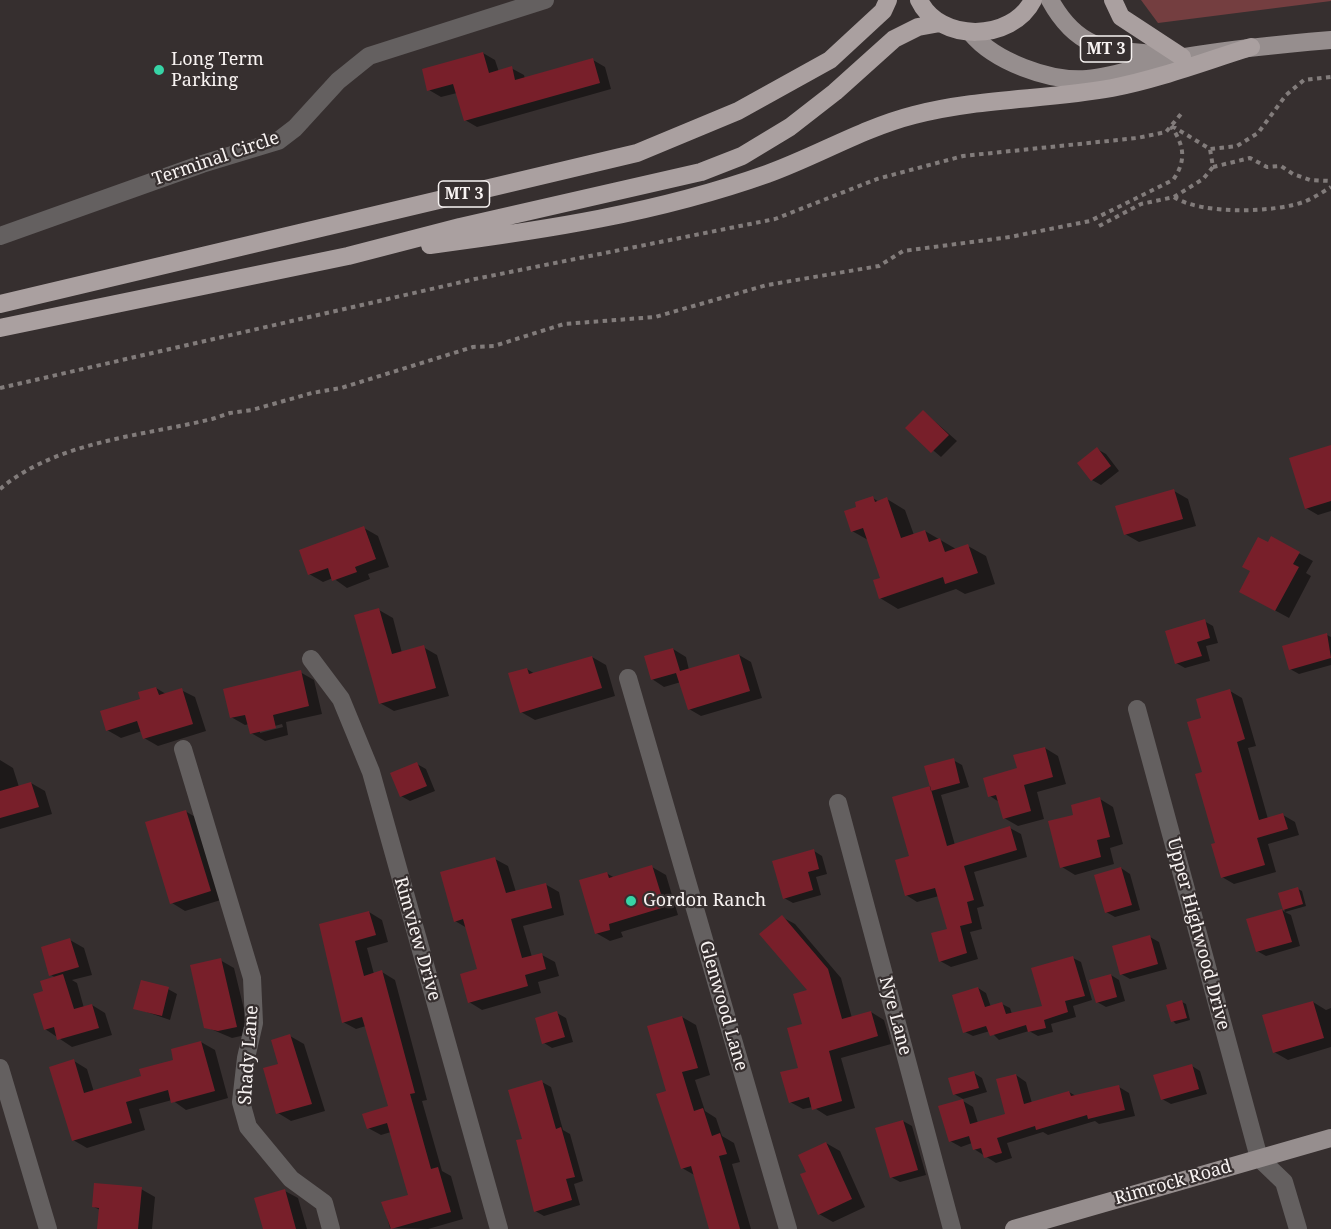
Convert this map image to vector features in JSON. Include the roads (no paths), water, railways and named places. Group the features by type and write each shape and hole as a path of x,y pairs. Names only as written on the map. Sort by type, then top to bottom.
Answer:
{"highway":[{"name":"MT 3","path":"0,304 637,153 738,111 830,60 883,11 888,0"},
{"path":"919,0 940,23"},
{"path":"348,255 701,172 742,156 790,127 835,92 894,39 918,27 940,23 971,33 994,30 1015,20 1033,0"},
{"path":"1113,0 1121,17 1182,57"},
{"name":"MT 3","path":"0,328 348,255 566,227 677,203 768,174 867,131 913,115 977,102 1043,98 1114,87 1251,47"}],"main road":[{"name":"MT 3","path":"1050,0 1059,17 1071,30 1095,46 1109,50 1182,57"},
{"path":"971,33 982,46 1000,58 1051,76 1086,79 1182,57 1251,47"},
{"name":"MT 3","path":"1251,47 1331,40"},
{"name":"Rimrock Road","path":"1014,1229 1331,1138"}],"street":[{"name":"Terminal Circle","path":"0,236 202,164 278,141 296,128 338,81 369,56 544,0"},
{"name":"Rimview Drive","path":"311,659 341,699 371,772 499,1229"},
{"name":"Glenwood Lane","path":"628,678 788,1229"},
{"name":"Upper Highwood Drive","path":"1137,709 1259,1158"},
{"name":"Shady Lane","path":"183,749 252,978 254,1023 246,1058 241,1102 246,1119 249,1127 291,1179 324,1203 331,1229"},
{"name":"Nye Lane","path":"838,802 952,1229"},
{"path":"0,1068 48,1229"},
{"path":"1259,1158 1284,1182 1298,1229"}],"place":[{"name":"Long Term Parking","path":"159,70"},
{"name":"Gordon Ranch","path":"631,901"}]}
